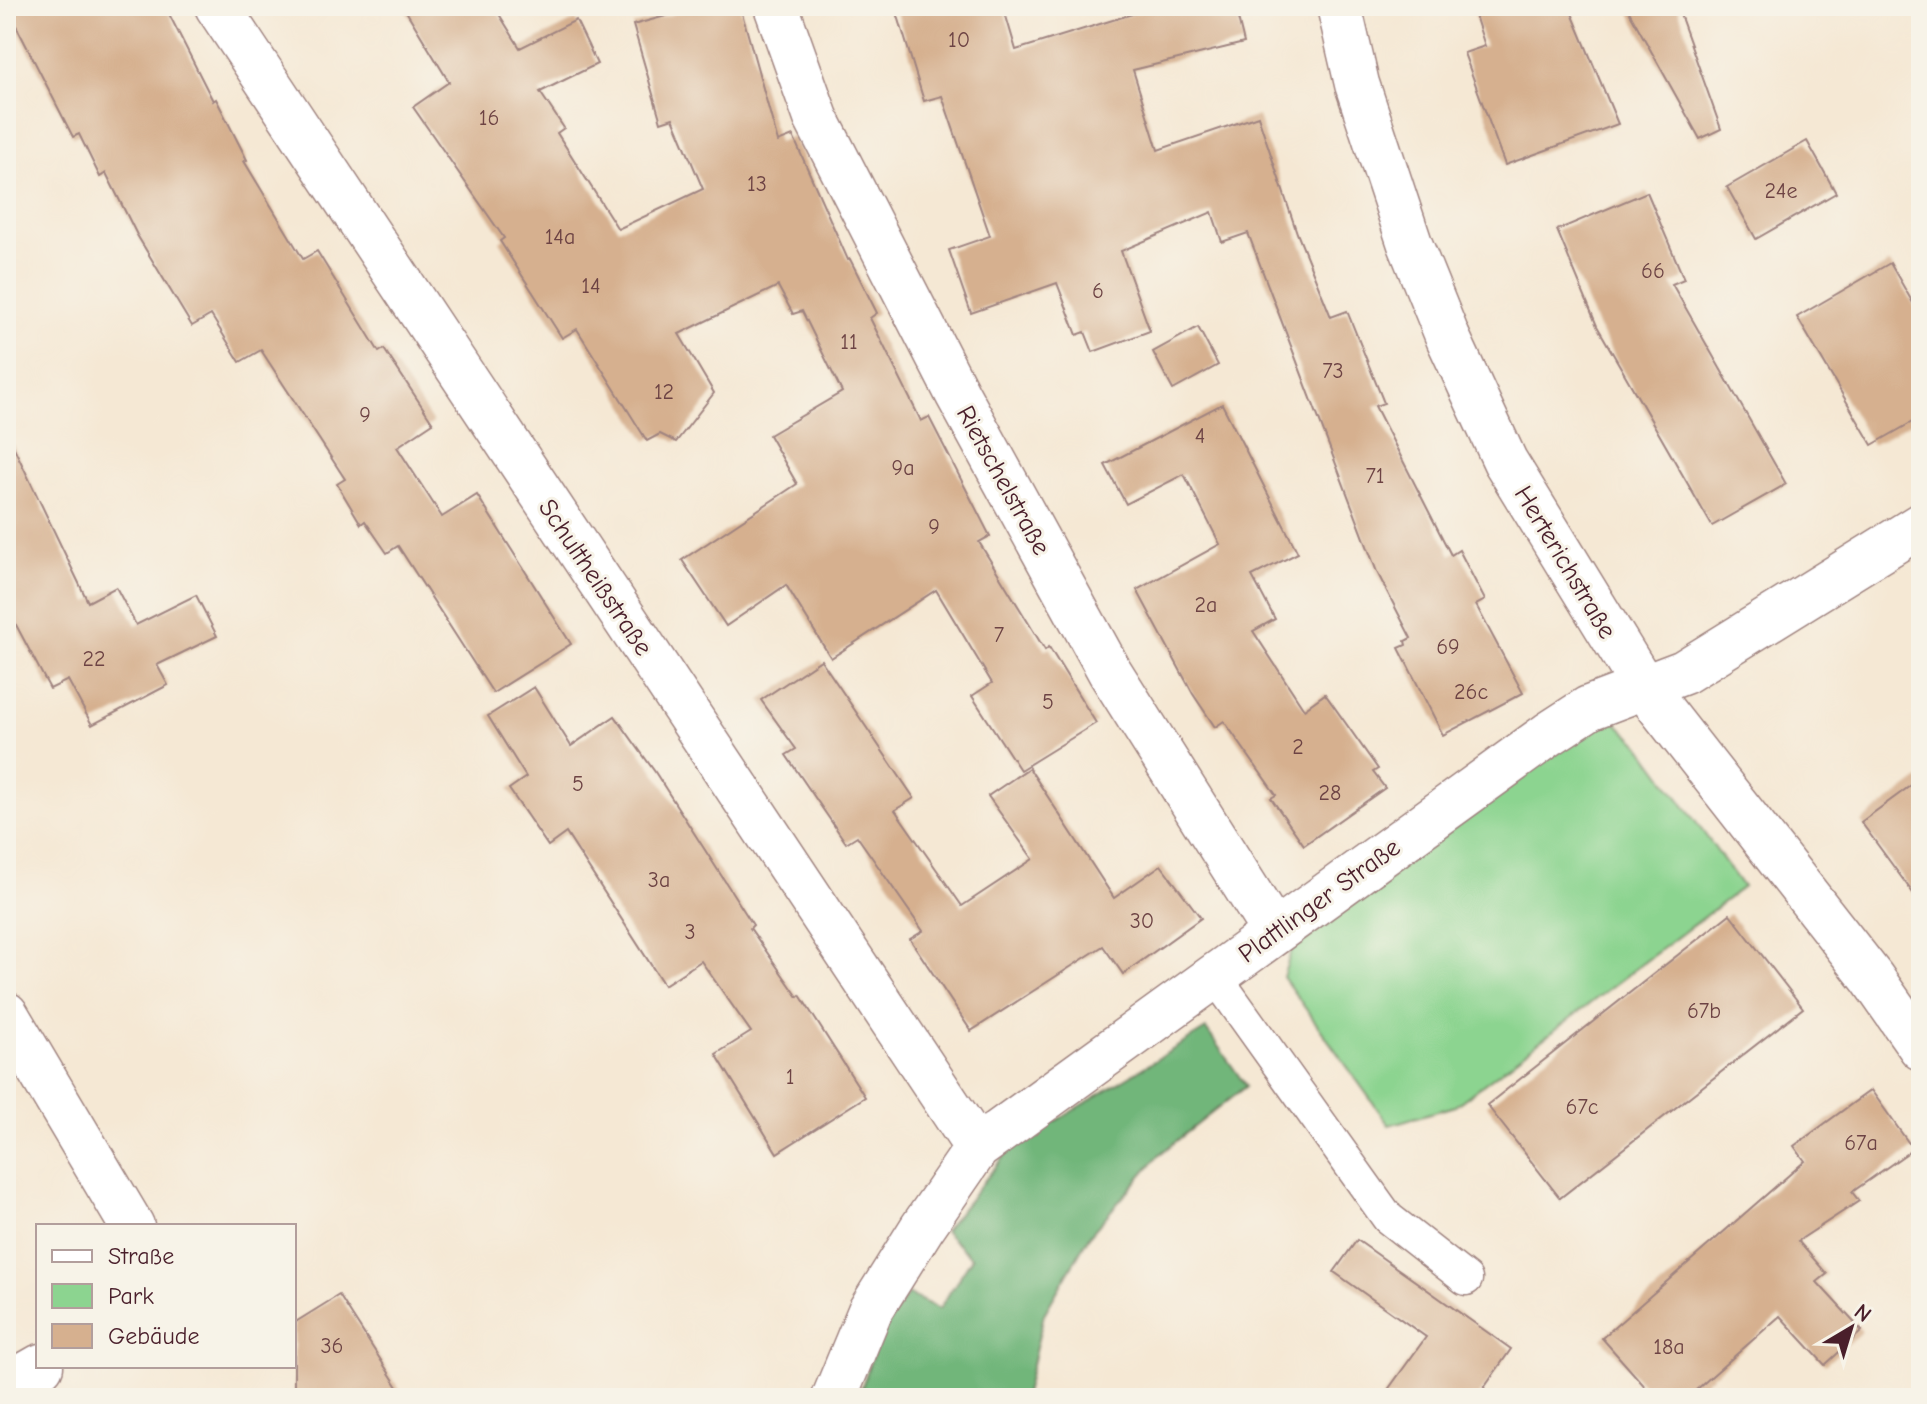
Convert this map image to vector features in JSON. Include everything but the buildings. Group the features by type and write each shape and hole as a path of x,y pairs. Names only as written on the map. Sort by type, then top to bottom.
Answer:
{"street":[{"name":"Schultheißstraße","path":"217,6 977,1148"},
{"name":"Rietschelstraße","path":"776,6 816,118 958,395 1110,672 1274,932"},
{"name":"Herterichstraße","path":"1339,6 1357,84 1410,244 1448,338 1505,461 1643,686 1872,978 1921,1048"},
{"name":"Plattlinger Straße","path":"834,1398 870,1311 977,1148 1549,734 1589,708 1684,672 1921,525"},
{"path":"6,1014 131,1224"},
{"path":"6,1386 38,1368"}],"lane":[{"path":"1215,976 1388,1218 1466,1279"}],"green space":[{"path":"1616,722 1640,745 1743,887 1455,1106 1389,1125 1283,977 1292,949 1592,723"},
{"path":"1206,1029 1246,1086 1160,1154 1089,1236 1044,1314 1024,1398 858,1398 880,1334 908,1294 939,1309 972,1258 944,1231 1009,1150"}]}
